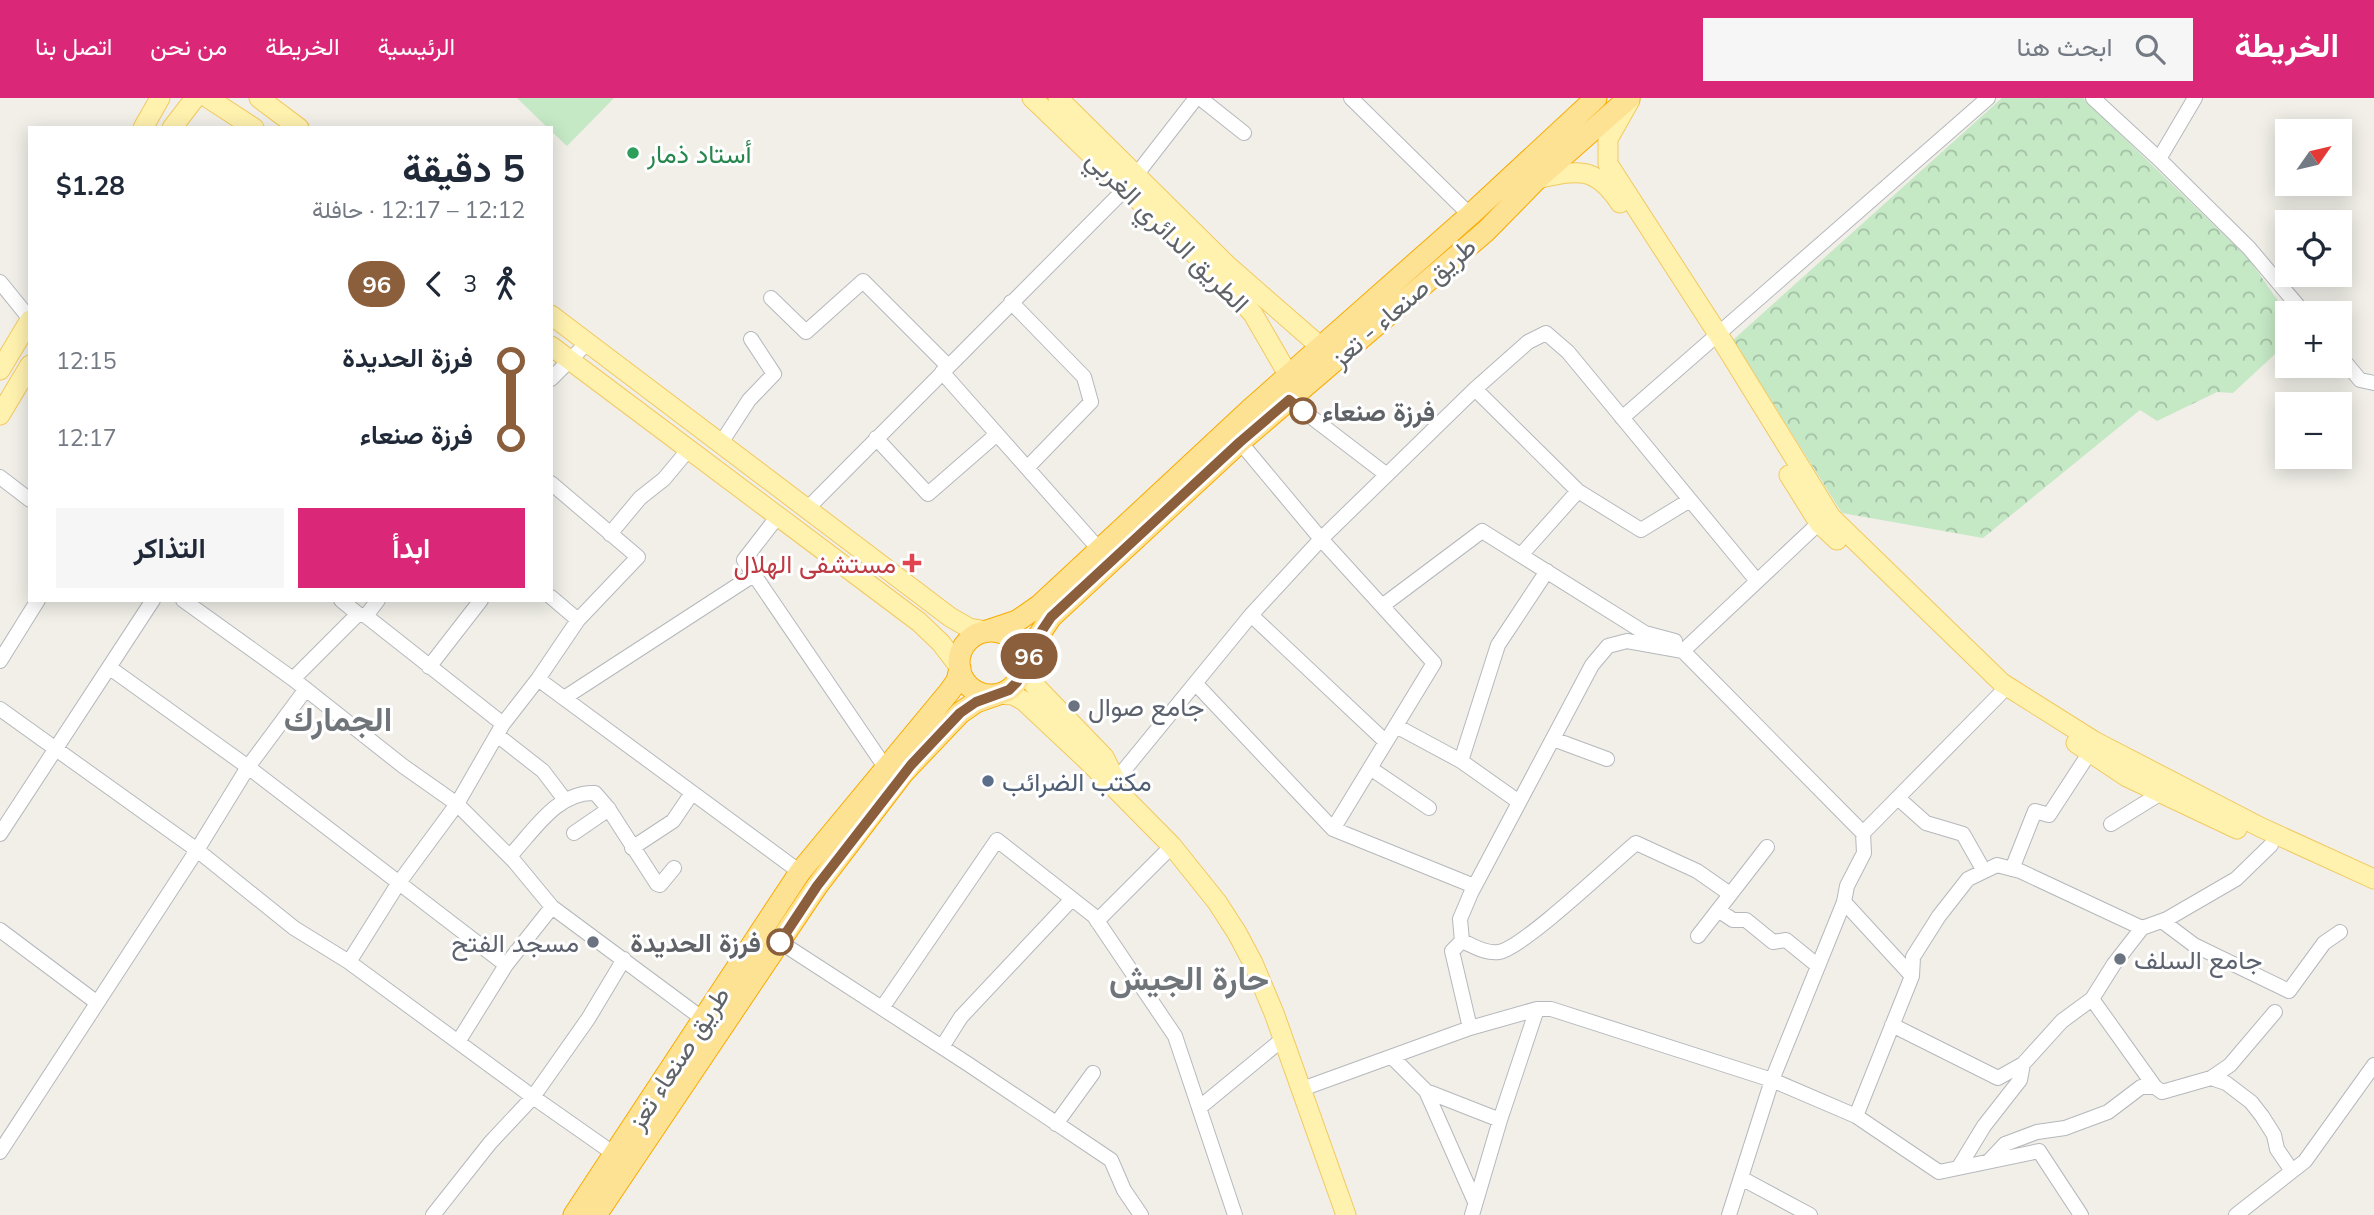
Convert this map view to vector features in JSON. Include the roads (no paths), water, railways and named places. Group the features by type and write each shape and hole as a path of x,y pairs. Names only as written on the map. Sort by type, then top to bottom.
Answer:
{"highway":[{"name":"طريق صنعاء - تعز","path":"1045,611 1240,442 1289,376 1470,215 1596,98"},
{"name":"طريق صنعاء - تعز","path":"1045,611 1098,548 1260,413 1289,400 1486,231 1537,179 1630,98"},
{"path":"1045,611 1017,682 1009,690 999,694 989,695 970,687 960,668 963,648 969,640 1045,611"},
{"path":"987,631 998,632 1016,642 1023,662 1022,672"},
{"name":"طريق صنعاء تعز","path":"596,1215 623,1159 703,1019 800,872 950,692 957,681 960,668"},
{"name":"طريق صنعاء تعز","path":"574,1215 623,1159 780,942 817,886 903,774 960,713 976,702 999,694"}],"main road":[{"path":"144,126 160,98"},
{"path":"174,126 195,98"},
{"path":"208,98 251,126"},
{"path":"259,98 292,123"},
{"path":"271,98 292,123"},
{"name":"الطريق الدائري الغربي","path":"1032,98 1322,348"},
{"name":"الطريق الدائري الغربي","path":"1058,98 1253,314 1289,376"},
{"path":"1630,98 1608,139 1608,164 1714,338 1819,523 2001,693 2127,777 2374,894"},
{"path":"1537,179 1575,171 1597,178 1611,190 1714,338 1831,517 2003,683 2094,741 2260,827 2374,879"},
{"path":"553,316 950,617 969,628 987,631"},
{"path":"0,370 28,322"},
{"path":"553,347 919,622 941,643 960,668"},
{"path":"0,415 28,368"},
{"path":"1022,672 1104,757 1127,801"},
{"path":"999,694 1013,695 1024,701 1172,846 1217,902 1237,933 1261,982 1284,1038 1346,1215"}],"street":[{"path":"807,509 1131,181 1198,98 1244,133"},
{"path":"1351,98 1470,215"},
{"path":"1622,418 1988,98"},
{"path":"2093,98 2160,159 2249,248 2294,301"},
{"path":"2160,159 2195,98"},
{"path":"771,298 806,331 863,281 945,369 997,434 1098,548"},
{"path":"0,282 28,317"},
{"path":"1012,302 1084,377 1091,402 1027,468"},
{"path":"1116,780 1251,615 1321,538 1475,389 1528,342 1546,333 1568,352 1757,581"},
{"path":"721,443 749,400 774,374 751,339"},
{"path":"553,377 588,342"},
{"path":"2352,370 2360,380 2374,383"},
{"path":"1475,389 1578,491 1641,530 1690,500"},
{"path":"1289,400 1387,475"},
{"path":"876,438 928,494 997,434"},
{"path":"1240,442 1321,538 1434,663 1333,829"},
{"path":"610,534 640,498 664,479 689,449"},
{"path":"0,477 28,498"},
{"path":"349,962 398,884 457,804 500,729 578,620 638,557 553,486"},
{"path":"1521,555 1578,491"},
{"path":"778,516 744,560 885,767"},
{"path":"1683,651 1819,523"},
{"path":"1382,606 1482,531 1646,633 1681,643 1698,637"},
{"path":"1461,761 1498,645 1547,571"},
{"path":"564,698 755,574"},
{"path":"553,599 578,620"},
{"path":"0,661 37,602"},
{"path":"0,834 152,602"},
{"path":"186,602 293,679 457,804 509,856 552,907 703,1019"},
{"path":"344,602 429,667 500,729 543,771 565,800"},
{"path":"293,679 376,602"},
{"path":"429,667 479,602"},
{"path":"1251,615 1386,742"},
{"path":"1462,941 1460,919 1474,886 1592,665 1608,646 1627,642 1683,651 1863,833 1864,853 1847,886 1844,902 1772,1080 1730,1215"},
{"path":"110,668 248,767 506,965"},
{"path":"538,679 800,872"},
{"path":"1196,684 1333,829 1474,886"},
{"path":"0,1152 248,767 306,689"},
{"path":"1863,833 2001,693"},
{"path":"0,709 197,850 294,928 349,962 533,1097 623,1159"},
{"path":"1396,726 1461,761 1519,802"},
{"path":"1553,739 1607,759"},
{"path":"2012,869 2035,811 2049,815 2090,752"},
{"path":"1370,768 1429,808"},
{"path":"509,856 541,820 565,800 581,792 595,793 609,809 632,848 660,885 674,868"},
{"path":"632,848 673,821 692,793"},
{"path":"2111,824 2161,793"},
{"path":"1898,798 1926,823 1963,834 1984,872"},
{"path":"574,833 609,809"},
{"path":"882,1008 997,840 1097,921 1175,1036 1235,1215"},
{"path":"1462,941 1486,952 1500,952 1511,946 1531,933 1636,843 1697,871 1730,894"},
{"path":"1892,1025 1998,1078 2023,1064 2062,1020 2092,999 2114,964 2142,929 2162,921 2236,879 2271,845"},
{"path":"1097,921 1172,846"},
{"path":"1698,936 1767,847"},
{"path":"1856,1116 1912,976 1913,957 1939,916 1968,879 1997,865 2012,869 2142,929"},
{"path":"942,1046 961,1017 1072,899"},
{"path":"1844,902 1912,976"},
{"path":"458,1042 506,965 552,907"},
{"path":"1718,910 1733,920 1746,920 1773,942 1786,940 1818,966"},
{"path":"2162,921 2194,945 2289,991 2324,943 2340,932"},
{"path":"0,930 96,1002"},
{"path":"1462,941 1452,951 1470,1028"},
{"path":"780,942 942,1046 1111,1160 1124,1190 1141,1215"},
{"path":"433,1215 490,1143 533,1097 588,1019 624,959"},
{"path":"2092,999 2155,1087 2162,1092 2211,1078 2230,1065 2274,1012"},
{"path":"1474,1209 1537,1009"},
{"path":"1302,1089 1470,1028 1537,1009 1551,1009 1772,1080 1856,1116 1939,1172 2039,1151 2081,1215"},
{"path":"1199,1108 1284,1038"},
{"path":"1393,1058 1426,1091 1474,1209"},
{"path":"1959,1167 1984,1125 2020,1080 2023,1064"},
{"path":"2236,1215 2305,1161 2374,1065"},
{"path":"1056,1124 1093,1073"},
{"path":"2211,1078 2226,1083 2257,1109 2274,1135 2277,1149 2292,1171"},
{"path":"1989,1161 2005,1144 2037,1132 2065,1128 2108,1112 2141,1087 2155,1087"},
{"path":"1426,1091 1500,1120"},
{"path":"1741,1178 1810,1215"}],"place":[{"name":"أستاد ذمار","path":"633,153"},
{"name":"فرزة صنعاء","path":"1303,411"},
{"name":"مستشفى الهلال","path":"912,563"},
{"name":"جامع صوال","path":"1074,706"},
{"name":"مكتب الضرائب","path":"988,781"},
{"name":"مسجد الفتح","path":"593,942"},
{"name":"فرزة الحديدة","path":"780,942"},
{"name":"جامع السلف","path":"2120,959"}],"district":[{"name":"الجمارك","path":"338,718"},
{"name":"حارة الجيش","path":"1189,977"}]}
